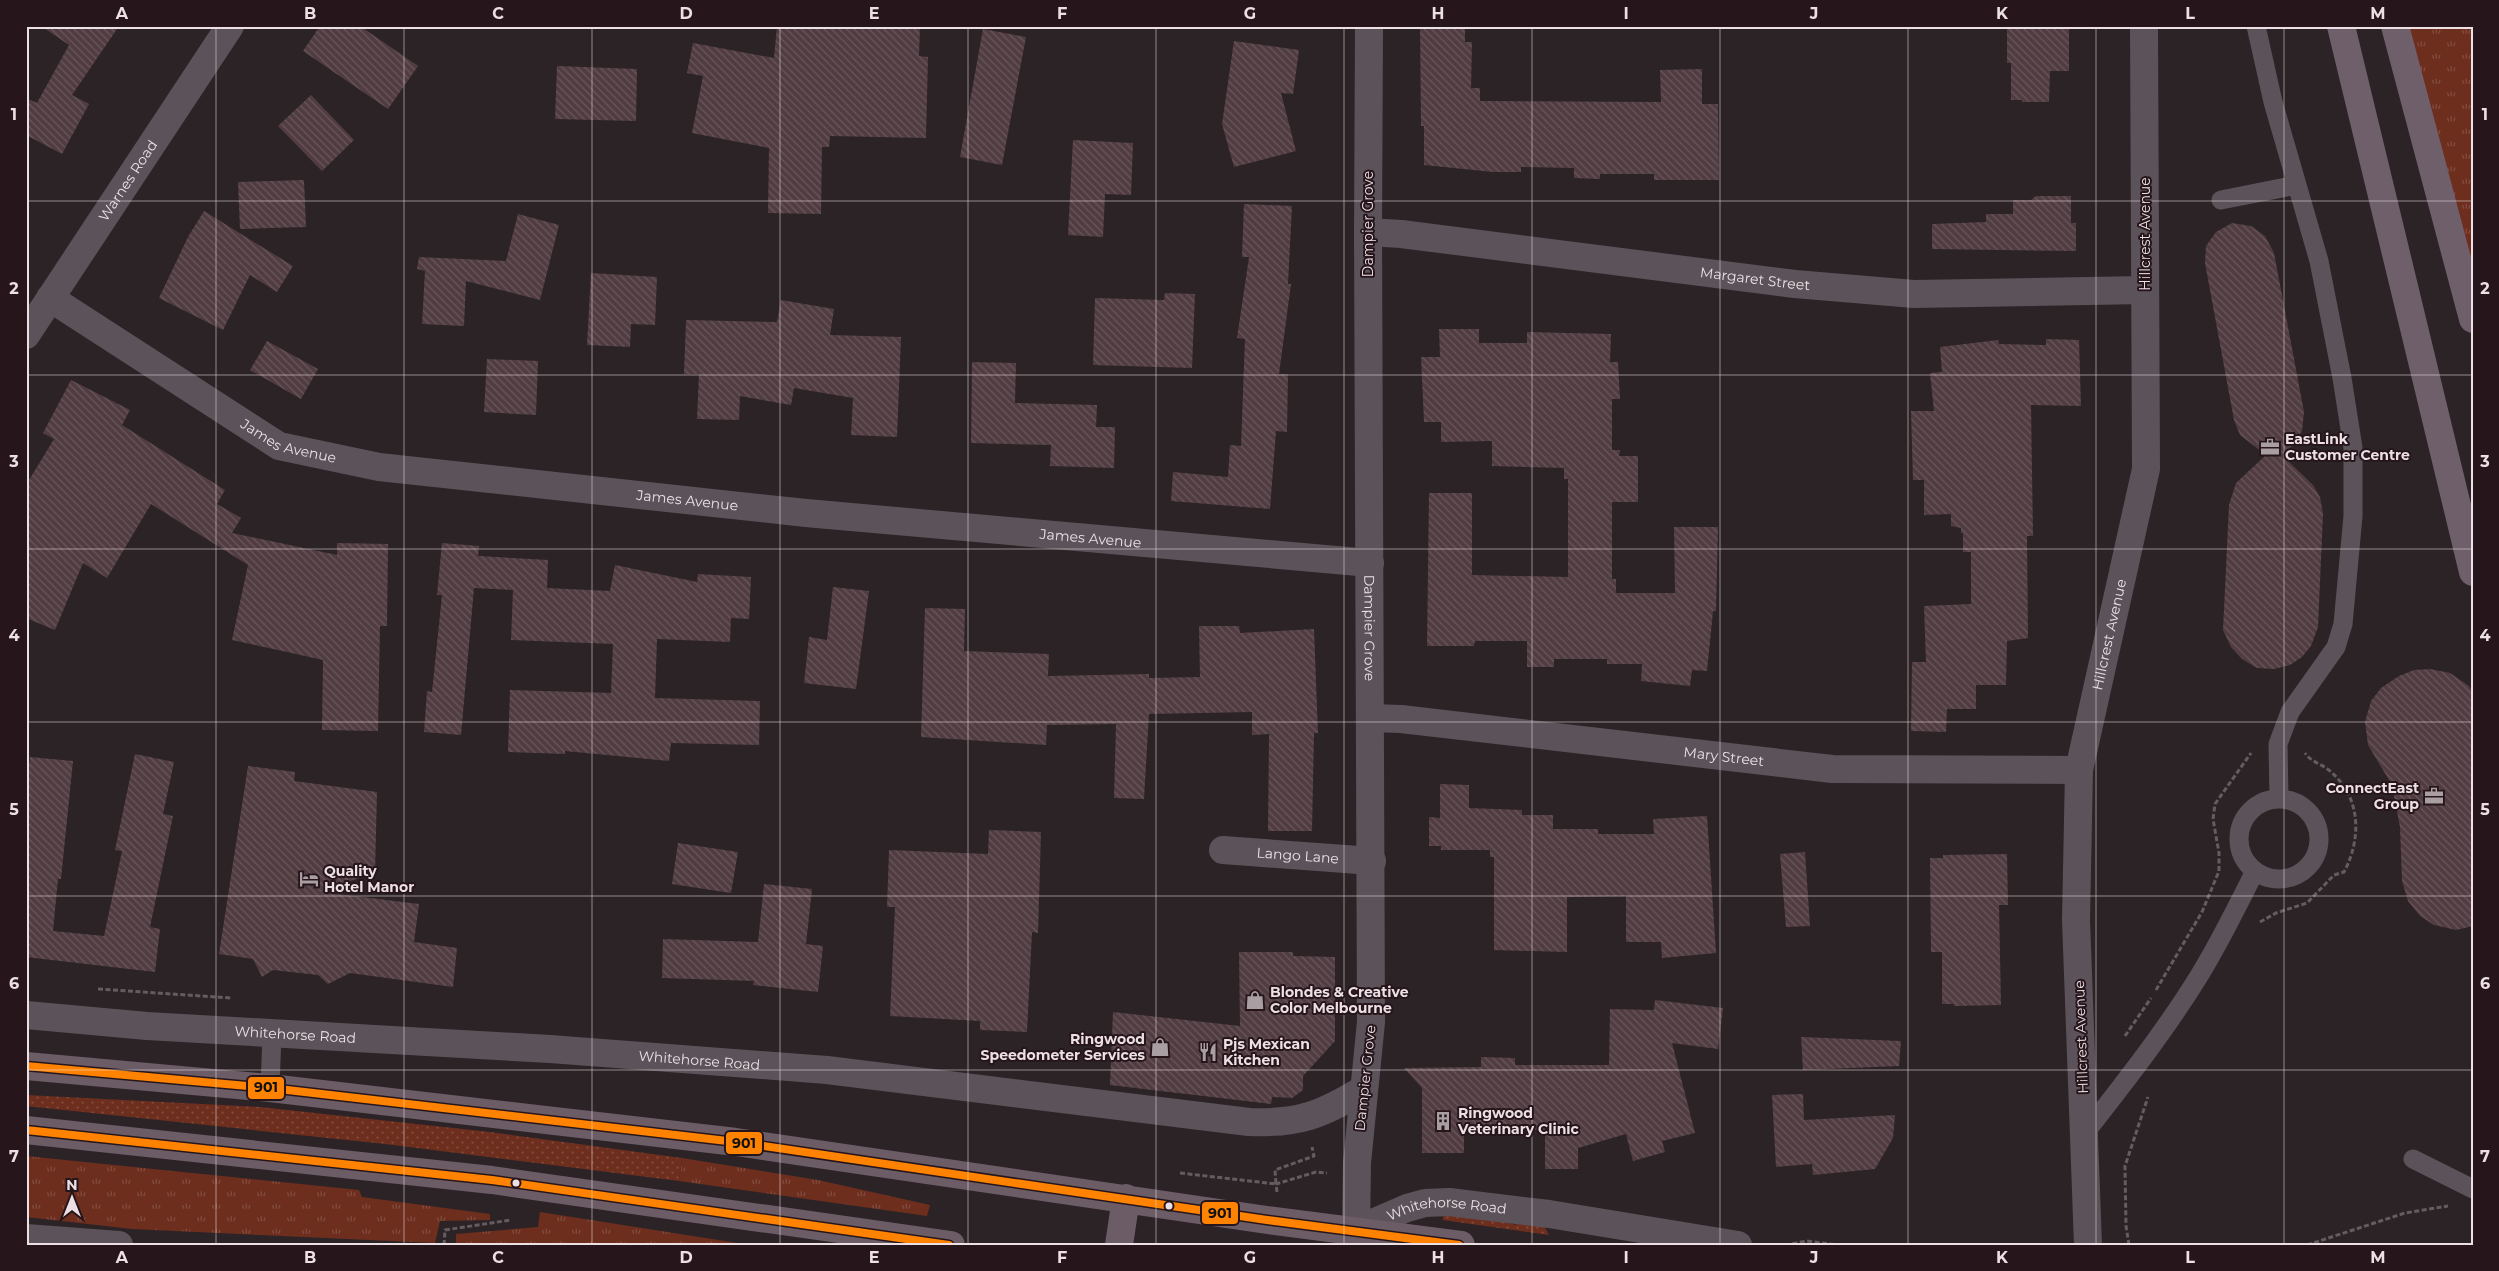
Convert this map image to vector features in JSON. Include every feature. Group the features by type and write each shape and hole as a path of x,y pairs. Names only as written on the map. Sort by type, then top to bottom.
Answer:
{"highway":[{"path":"2341,26 2473,572"},
{"path":"2395,26 2473,319"},
{"name":"Whitehorse Road","path":"26,1066 270,1088 736,1142 1126,1198 1267,1220 1357,1237"},
{"path":"26,1130 492,1180 951,1245"},
{"path":"1119,1245 1126,1198"},
{"path":"1357,1237 1461,1245"}],"street":[{"name":"Warnes Road","path":"26,335 230,26"},
{"name":"Dampier Grove","path":"1357,1237 1357,1170 1371,1022 1369,26"},
{"name":"Hillcrest Avenue","path":"2088,1245 2076,920 2080,770 2146,469 2144,26"},
{"name":"Margaret Street","path":"1368,232 1401,234 1795,284 1914,294 2145,290"},
{"name":"James Avenue","path":"50,298 279,446 379,467 806,513 1370,563"},
{"name":"Mary Street","path":"1370,718 1401,719 1832,769 2080,770"},
{"name":"Lango Lane","path":"1223,850 1372,861"},
{"name":"Whitehorse Road","path":"26,1015 147,1026 550,1049 827,1070 1249,1122 1296,1121 1339,1105 1364,1089"},
{"name":"Whitehorse Road","path":"1357,1237 1407,1208 1425,1203 1449,1202 1549,1214 1738,1245"},
{"path":"26,1238 119,1245"}],"lane":[{"path":"2256,26 2296,186 2319,261 2342,378 2353,448 2353,516 2343,624 2336,647 2290,712 2278,744 2279,798"},
{"path":"2220,200 2296,186"},
{"path":"2279,798 2293,800 2305,807 2314,817 2319,830 2319,844 2315,857 2307,868 2295,876 2282,879 2268,878 2255,871 2246,862 2240,851 2238,838 2240,826 2246,815 2255,806 2267,800 2279,798"},
{"path":"2085,1133 2137,1067 2199,976 2226,930 2255,871"},
{"path":"270,1088 272,1034"},
{"path":"2413,1159 2473,1189"}],"path":[{"path":"1180,1173 1276,1184 1275,1170 1314,1156 1314,1152 1309,1146"},
{"path":"2307,1245 2405,1213 2456,1204"},
{"path":"444,1245 445,1230 510,1220"},
{"path":"1785,1245 1807,1241 1838,1245"}],"green space":[{"path":"2409,26 2473,26 2473,271"},
{"path":"26,1095 260,1107 490,1132 682,1158 679,1181 385,1144 26,1106"},
{"path":"26,1156 359,1190 362,1197 490,1214 490,1220 440,1221 435,1243 132,1229 26,1217"},
{"path":"682,1158 818,1180 930,1205 927,1216 679,1181"},
{"path":"540,1212 750,1245 456,1243 456,1234 538,1227"},
{"path":"1443,1212 1500,1220 1516,1225 1517,1220 1543,1224 1549,1235 1443,1220"}],"building":[{"path":"41,26 119,26 72,95 89,104 62,154 26,135 26,98 37,103 69,45"},
{"path":"320,26 360,26 418,66 388,109 303,51"},
{"path":"777,26 920,26 919,56 928,57 926,138 830,136 829,147 822,147 821,214 768,213 769,148 692,133 703,76 687,73 693,43 774,58"},
{"path":"1420,26 1465,26 1465,42 1472,42 1471,88 1480,88 1480,101 1661,102 1660,70 1702,69 1702,104 1718,104 1719,180 1654,180 1654,174 1600,174 1600,179 1574,178 1574,168 1521,167 1521,172 1493,172 1424,165 1424,126 1421,126"},
{"path":"2007,26 2069,26 2069,71 2050,71 2049,102 2011,100 2011,63 2007,63"},
{"path":"983,29 1026,37 1002,165 960,157"},
{"path":"1234,41 1299,50 1293,94 1281,93 1296,151 1234,167 1222,124"},
{"path":"557,66 637,69 636,121 555,119"},
{"path":"311,95 354,140 322,171 278,126"},
{"path":"1073,140 1133,143 1131,195 1105,194 1103,237 1068,235"},
{"path":"304,180 306,227 240,229 238,182"},
{"path":"2036,196 2071,196 2071,223 2076,223 2076,251 1932,249 1932,224 1986,222 1986,214 2013,214 2013,200 2031,200"},
{"path":"1244,204 1292,206 1288,284 1291,284 1279,374 1288,374 1287,432 1276,431 1270,509 1171,501 1173,472 1228,477 1230,445 1241,446 1245,339 1237,338 1249,257 1242,257"},
{"path":"204,211 293,266 277,292 250,275 223,330 159,298 188,237"},
{"path":"518,214 559,225 540,300 466,281 464,326 422,324 425,271 417,269 419,257 506,261"},
{"name":"EastLink Customer Centre","path":"2232,223 2251,226 2265,236 2274,253 2304,412 2302,431 2284,457 2313,485 2320,497 2323,514 2318,627 2311,646 2302,657 2290,665 2274,669 2257,668 2242,659 2231,647 2223,630 2229,505 2236,483 2266,455 2240,435 2234,420 2205,263 2206,246 2216,232"},
{"path":"591,273 657,277 655,325 631,324 630,347 587,345"},
{"path":"1165,293 1195,294 1192,368 1093,365 1095,298 1164,300"},
{"path":"781,300 834,309 830,335 901,337 897,437 851,435 853,398 794,388 791,405 740,396 739,420 697,419 699,374 684,374 686,320 777,322"},
{"path":"1439,329 1479,329 1479,343 1527,343 1527,332 1611,334 1610,362 1618,362 1620,399 1612,399 1612,450 1620,450 1619,456 1638,456 1638,502 1612,502 1612,579 1616,579 1616,593 1675,593 1674,527 1718,527 1716,611 1713,611 1707,671 1692,670 1690,686 1641,681 1642,664 1607,664 1607,659 1554,659 1554,667 1527,667 1527,641 1475,641 1474,646 1427,646 1429,493 1472,493 1472,575 1568,577 1568,479 1564,479 1564,468 1492,466 1492,441 1441,442 1441,422 1424,422 1421,357 1440,357"},
{"path":"2046,339 2079,340 2081,406 2031,405 2033,536 2027,536 2028,638 2007,641 2006,685 1976,685 1976,709 1947,709 1946,732 1911,731 1912,662 1926,662 1924,606 1971,604 1971,552 1963,552 1963,533 1961,533 1961,528 1951,526 1951,514 1924,515 1924,480 1913,480 1911,411 1934,411 1930,373 1942,372 1940,347 1998,340 1999,344 2046,345"},
{"path":"267,341 318,369 301,399 250,370"},
{"path":"487,359 538,361 536,415 484,412"},
{"path":"972,362 1016,363 1015,403 1097,405 1096,427 1115,427 1114,468 1050,466 1051,445 971,443"},
{"path":"71,380 130,410 122,425 225,490 217,504 241,518 232,533 337,555 337,543 388,544 387,626 380,626 378,731 322,730 323,660 232,640 248,565 151,504 107,578 83,563 55,630 26,618 26,485 54,439 43,433"},
{"path":"442,543 479,546 478,556 548,560 547,588 610,591 615,565 697,582 698,574 751,577 749,619 731,618 730,642 657,639 655,698 760,701 759,745 671,743 669,761 565,751 565,754 508,752 510,690 611,693 613,644 511,640 513,590 474,588 461,735 424,732 427,691 432,692 442,595 437,595"},
{"path":"833,587 869,591 856,689 804,683 809,637 827,640"},
{"path":"925,608 965,609 964,651 1049,654 1048,676 1149,674 1149,678 1200,677 1199,626 1239,626 1240,633 1314,629 1318,733 1314,733 1312,831 1268,831 1269,734 1252,735 1252,712 1149,714 1144,799 1114,798 1116,724 1047,725 1046,745 921,737"},
{"name":"ConnectEast Group","path":"2430,669 2450,673 2469,686 2473,693 2473,926 2456,930 2434,925 2420,916 2408,901 2402,881 2400,827 2392,785 2368,745 2365,722 2371,701 2381,688 2399,676 2414,670"},
{"path":"135,754 174,762 163,814 173,816 150,927 160,929 155,972 26,957 26,789 30,757 73,761 61,879 58,879 53,931 104,936 122,851 115,850"},
{"name":"Quality Hotel Manor","path":"248,766 295,772 294,781 377,792 375,872 321,892 419,904 414,942 457,948 453,987 350,973 328,984 318,975 273,970 262,977 253,959 219,954"},
{"path":"1440,784 1469,785 1469,808 1522,810 1522,815 1553,815 1553,829 1598,829 1598,834 1654,834 1653,819 1707,816 1716,953 1662,958 1661,942 1626,942 1626,896 1567,897 1567,952 1494,950 1494,857 1490,857 1490,850 1441,850 1441,846 1429,846 1429,817 1440,818"},
{"path":"989,830 1041,832 1038,933 1032,932 1027,1032 980,1030 980,1021 890,1016 895,907 887,907 889,850 988,854"},
{"path":"678,843 738,852 731,893 672,884"},
{"path":"1805,852 1810,926 1786,927 1780,854"},
{"path":"2007,854 2008,905 1999,905 2001,1005 1954,1006 1954,1004 1942,1004 1942,952 1931,952 1930,858 1943,858 1943,855"},
{"path":"764,884 812,889 806,944 823,946 818,992 753,985 754,981 662,978 663,939 758,942"},
{"path":"1239,952 1293,952 1293,956 1335,957 1335,1041 1303,1076 1303,1090 1292,1098 1272,1097 1271,1104 1110,1085 1113,1012 1240,1026"},
{"path":"1655,1000 1723,1008 1718,1049 1672,1043 1695,1133 1662,1141 1665,1152 1633,1161 1626,1134 1578,1148 1578,1169 1545,1169 1545,1130 1464,1130 1464,1153 1422,1153 1422,1088 1404,1068 1481,1067 1481,1057 1515,1058 1515,1065 1609,1065 1610,1009 1654,1010"},
{"path":"1801,1037 1901,1041 1899,1066 1803,1070"},
{"path":"1803,1094 1804,1120 1895,1115 1893,1138 1875,1169 1813,1175 1812,1164 1776,1167 1772,1095"}],"transit line":[{"name":"901","path":"26,1066 270,1088 736,1142 1267,1220 1459,1245"},
{"name":"901","path":"26,1130 492,1180 949,1245"}],"place":[{"name":"EastLink Customer Centre","path":"2270,447"},
{"name":"ConnectEast Group","path":"2434,796"},
{"name":"Quality Hotel Manor","path":"309,879"},
{"name":"Blondes & Creative Color Melbourne","path":"1255,1000"},
{"name":"Ringwood Speedometer Services","path":"1160,1047"},
{"name":"Pjs Mexican Kitchen","path":"1208,1052"},
{"name":"Ringwood Veterinary Clinic","path":"1443,1121"}]}
